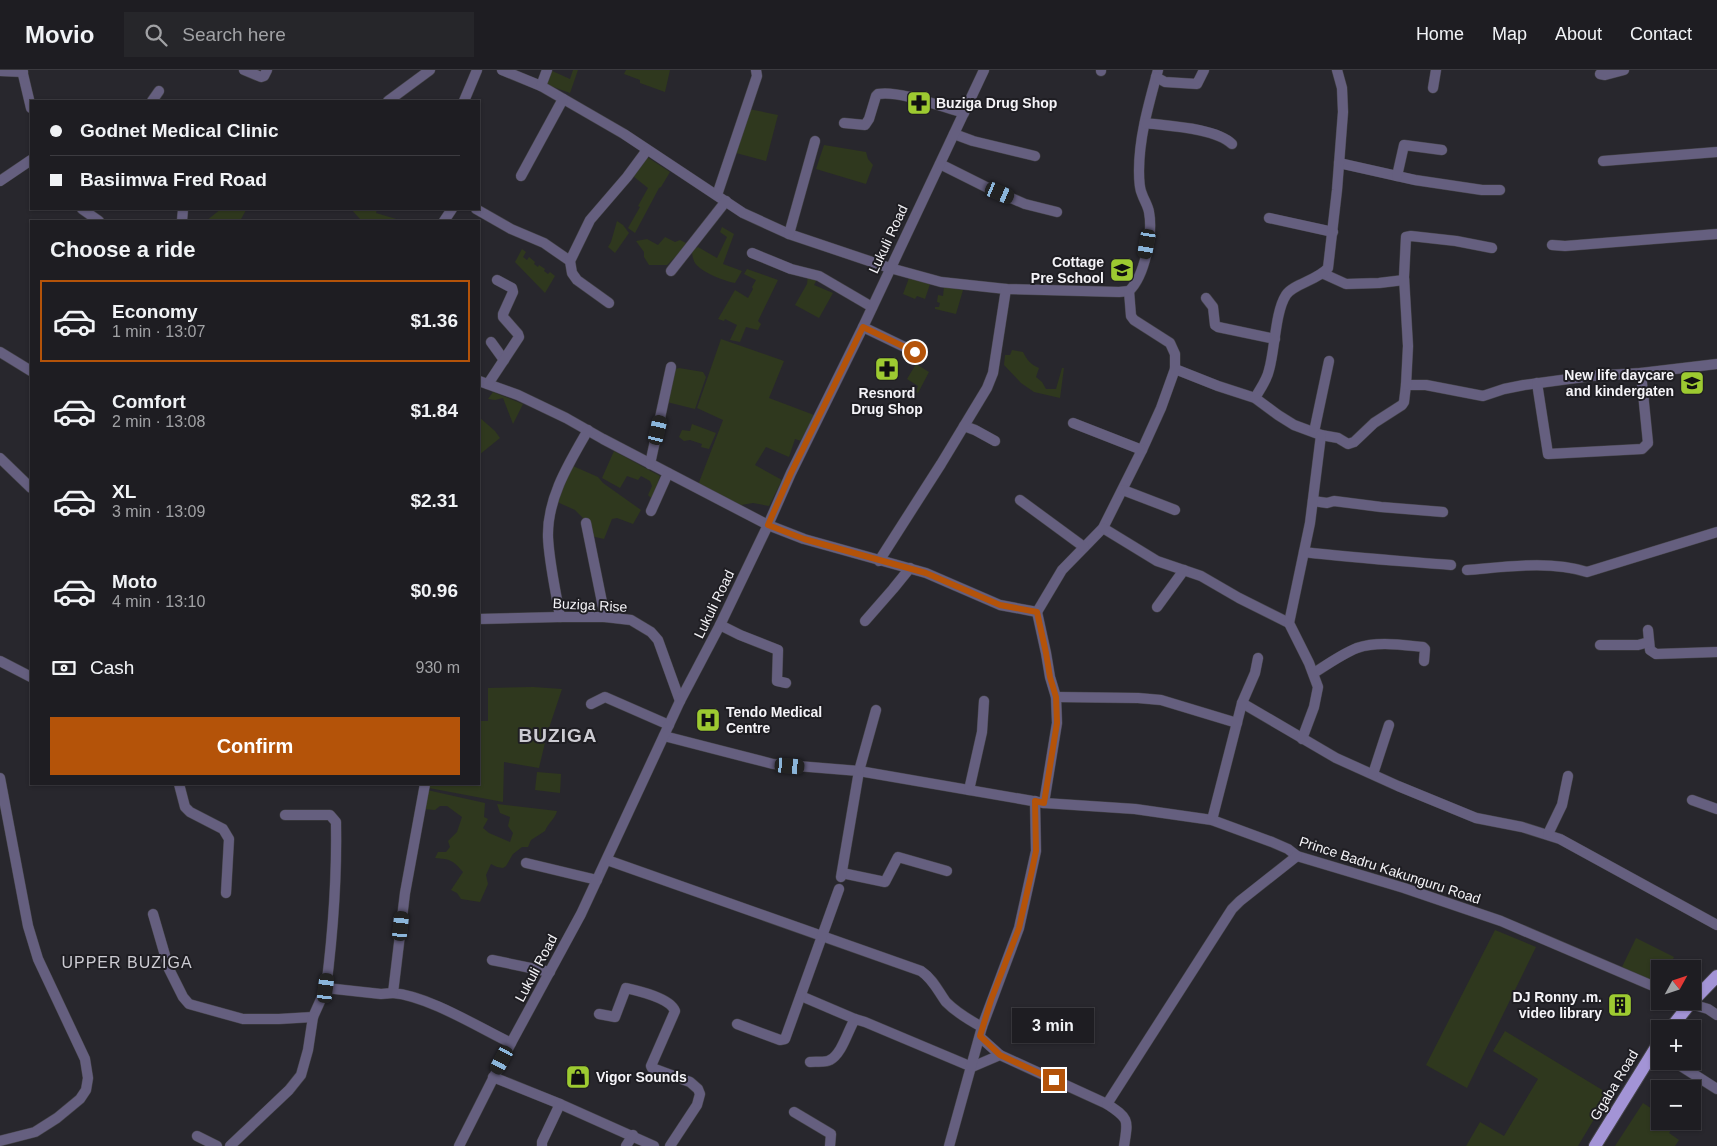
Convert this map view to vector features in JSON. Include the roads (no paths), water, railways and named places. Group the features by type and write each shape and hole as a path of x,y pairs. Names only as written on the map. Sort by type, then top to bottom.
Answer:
{"main road":[{"path":"1701,990 1717,976"},
{"name":"Ggaba Road","path":"1595,1146 1651,1059"}],"street":[{"path":"244,70 264,76 267,70"},
{"path":"389,100 430,70"},
{"path":"465,100 477,70"},
{"path":"502,70 541,86 647,150 743,212 789,234 890,268 941,282 1006,289 1129,292"},
{"path":"541,86 548,70"},
{"path":"671,271 721,198 756,76 756,70"},
{"name":"Lukuli Road","path":"459,1146 493,1077 550,972 607,860 680,701 720,625 984,70"},
{"path":"949,1146 981,1032 1019,928 1036,851 1039,802 1057,723 1056,697 1037,612 1062,570 1102,528 1142,450 1161,408 1175,369 1175,354 1170,343 1134,320 1131,316 1129,292 1141,272 1149,226 1149,210 1141,192 1139,171 1149,99 1157,74 1165,82 1197,84 1204,70"},
{"path":"1256,398 1269,371 1280,310 1287,294 1324,274 1328,268 1333,232 1343,112 1342,88 1338,70"},
{"path":"1433,88 1436,70"},
{"path":"1600,74 1605,75 1624,70"},
{"path":"0,71 22,71 30,104"},
{"path":"153,100 159,91"},
{"path":"844,123 864,125 869,119 876,96 883,93 911,98 964,113"},
{"path":"521,176 563,99"},
{"path":"1145,123 1208,133 1227,139 1232,144"},
{"path":"954,134 1035,156"},
{"path":"789,234 815,141"},
{"path":"1398,176 1404,145 1442,150"},
{"path":"609,303 577,280 572,273 570,261 590,220 627,177 647,150"},
{"path":"1603,161 1717,152"},
{"path":"0,181 30,161"},
{"path":"940,164 1025,204 1057,212"},
{"path":"1339,164 1388,175 1482,190 1500,190"},
{"path":"83,210 98,220"},
{"path":"478,210 511,229 544,243 570,261"},
{"path":"1269,218 1333,232"},
{"path":"1552,245 1565,246 1717,234"},
{"path":"1175,369 1218,386 1256,398 1278,416 1294,425 1317,434 1338,438 1351,444 1374,423 1404,402 1408,346 1404,280 1406,239 1409,236 1456,241 1492,248"},
{"path":"752,253 791,269 819,276 872,307"},
{"path":"1324,274 1346,284 1404,280"},
{"path":"497,280 512,288 503,317 519,337 504,360 483,382 518,395 558,414 768,525 804,539 926,573 1000,605 1037,612"},
{"path":"879,561 987,388 993,373 1006,289"},
{"path":"1206,298 1213,307 1218,327 1275,339"},
{"path":"863,327 915,352"},
{"path":"491,342 504,360"},
{"path":"0,352 30,370"},
{"path":"1289,624 1313,501 1317,434 1329,361"},
{"path":"1406,385 1426,386 1483,396 1504,389 1537,383 1591,376 1642,374 1717,364"},
{"path":"650,464 671,367"},
{"path":"1537,383 1548,454 1642,449 1648,442 1642,374"},
{"path":"1073,423 1142,450"},
{"path":"964,426 995,441"},
{"path":"560,617 548,538 550,513 558,486 588,430"},
{"path":"0,458 30,487"},
{"path":"651,511 668,473"},
{"path":"1123,490 1175,510"},
{"path":"1020,500 1084,547"},
{"path":"1313,501 1327,503 1334,501 1443,512"},
{"path":"586,524 605,617"},
{"path":"1102,528 1157,561 1202,576 1289,624 1314,674 1318,687 1314,707 1302,739"},
{"path":"1467,570 1524,565 1575,568 1588,572 1717,532"},
{"path":"1304,552 1450,566"},
{"path":"865,621 894,590 910,568"},
{"path":"1157,607 1184,570"},
{"name":"Buziga Rise","path":"480,619 605,617 631,620 651,632 658,640 680,701"},
{"path":"720,625 778,650 778,681 786,683"},
{"path":"1648,630 1650,650 1656,654 1717,652"},
{"path":"1600,645 1649,642"},
{"path":"1314,674 1350,651 1376,645 1423,647 1424,661"},
{"path":"1212,820 1242,703 1255,673 1258,658"},
{"path":"0,661 30,676"},
{"path":"591,704 605,697 669,725"},
{"path":"1056,697 1161,700 1237,723"},
{"path":"969,790 982,732 984,701"},
{"path":"1242,703 1336,758 1398,786 1476,818 1548,834 1568,843 1717,925"},
{"path":"876,710 859,772 842,875 885,882 898,857 947,871"},
{"path":"1373,774 1389,725"},
{"name":"Prince Badru Kakunguru Road","path":"664,736 773,764 859,772 1039,802 1135,809 1212,820 1272,842 1288,849 1297,856 1404,888 1501,921 1651,985"},
{"path":"1548,834 1562,805 1568,776"},
{"path":"0,778 28,926 35,950 84,1059 88,1078 86,1090 80,1099 57,1118 34,1132 0,1141"},
{"path":"179,785 185,807 190,812 223,829 228,839 226,893"},
{"path":"393,993 405,893 425,785"},
{"path":"1692,800 1717,809"},
{"path":"230,1146 238,1140 262,1113 289,1090 301,1075 314,1016 326,988 332,942 337,861 336,822 330,815 285,815"},
{"path":"0,823 3,827 10,830"},
{"path":"1107,1104 1232,909 1297,856"},
{"path":"607,860 921,971 931,979 947,1003 981,1032 1000,1055 1107,1104 1125,1117 1124,1146"},
{"path":"526,864 597,880"},
{"path":"737,1024 782,1041 785,1039 840,889"},
{"path":"153,914 169,969 183,998 189,1004 244,1019 314,1016"},
{"path":"492,960 550,972"},
{"path":"326,988 381,994 402,994 422,1000 511,1043"},
{"path":"599,1014 615,1017 626,988 666,1001 674,1007 675,1010 651,1066 690,1082 698,1089 700,1094 697,1105 670,1146"},
{"path":"801,996 972,1067 1000,1055"},
{"path":"1701,1007 1717,1015"},
{"path":"810,1062 829,1061 832,1059 841,1048 855,1019"},
{"path":"1687,1070 1717,1089"},
{"path":"493,1077 633,1135 654,1146"},
{"path":"542,1146 542,1142 560,1104"},
{"path":"794,1112 831,1134 830,1146"},
{"path":"626,1146 633,1135"},
{"path":"197,1136 217,1146"}],"place":[{"name":"Buziga Drug Shop","path":"919,103"},
{"name":"Cottage Pre School","path":"1122,270"},
{"name":"Resnord Drug Shop","path":"887,369"},
{"name":"New life daycare and kindergaten","path":"1692,383"},
{"name":"Tendo Medical Centre","path":"708,720"},
{"name":"DJ Ronny .m. video library","path":"1620,1005"},
{"name":"Vigor Sounds","path":"578,1077"}],"district":[{"name":"BUZIGA","path":"558,735"},
{"name":"UPPER BUZIGA","path":"127,962"}]}
